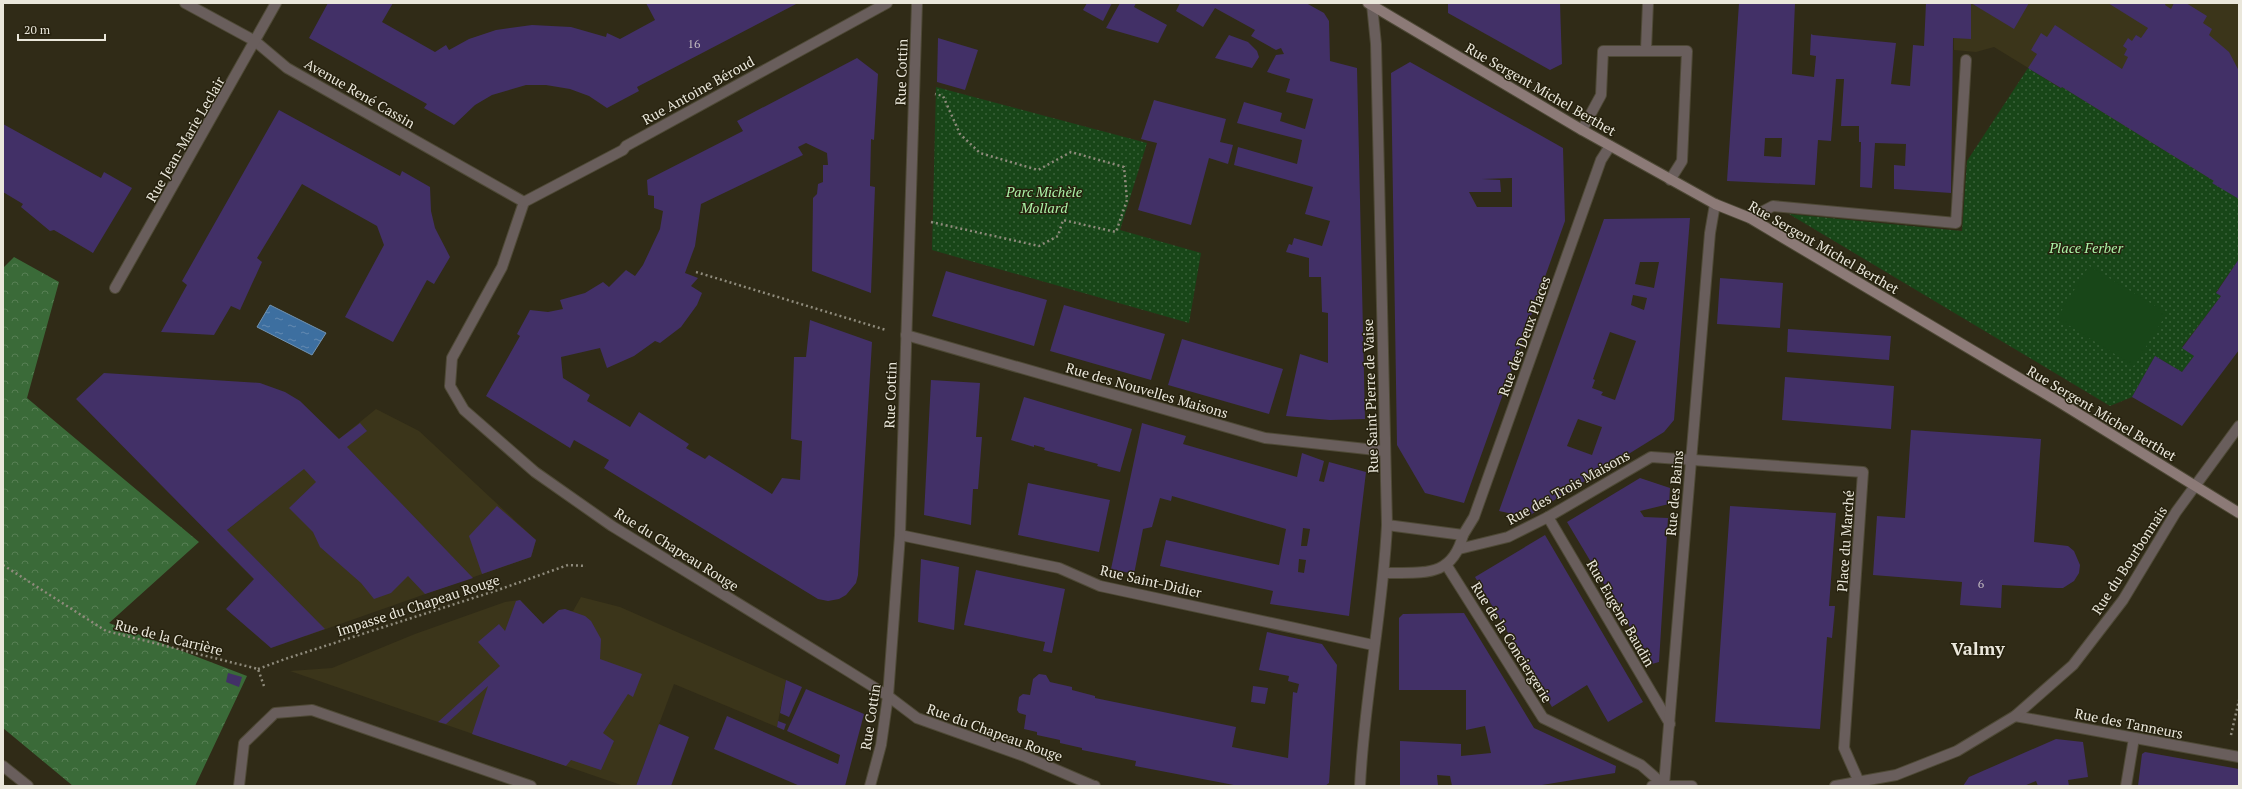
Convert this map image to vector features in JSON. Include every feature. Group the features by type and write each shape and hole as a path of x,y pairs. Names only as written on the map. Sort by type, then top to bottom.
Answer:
{"main road":[{"name":"Rue Sergent Michel Berthet","path":"1371,4 1582,130 1670,180 1715,204 1750,218 2056,400 2239,513"}],"street":[{"name":"Avenue René Cassin","path":"185,3 256,41 287,68 524,202"},
{"name":"Rue Jean-Marie Leclair","path":"115,288 256,41 276,3"},
{"name":"Rue Antoine Béroud","path":"524,202 623,150 626,146 887,3"},
{"name":"Rue Cottin","path":"870,786 881,745 888,696 900,535 917,3"},
{"path":"1646,50 1648,3"},
{"name":"Rue Saint Pierre de Vaise","path":"1360,786 1373,645 1385,573 1387,525 1376,44 1371,4"},
{"path":"1582,130 1601,95 1603,51 1687,51 1682,161 1670,180"},
{"path":"1750,218 1773,206 1956,223 1966,60"},
{"name":"Rue des Deux Places","path":"1447,566 1459,549 1463,535 1474,517 1601,160 1610,146"},
{"name":"Rue du Chapeau Rouge","path":"524,202 502,267 452,358 450,386 456,399 464,410 535,472 612,526 888,696 917,718 1024,756 1094,786"},
{"name":"Rue des Bains","path":"1664,785 1710,233 1715,204"},
{"name":"Rue des Nouvelles Maisons","path":"906,336 1265,438 1385,451"},
{"name":"Rue du Bourbonnais","path":"2015,716 2073,665 2123,600 2194,485 2239,426"},
{"name":"Rue des Trois Maisons","path":"1459,549 1508,537 1548,517 1651,457 1691,460"},
{"name":"Place du Marché","path":"1691,460 1863,472 1844,748 1859,782"},
{"name":"Rue Eugène Baudin","path":"1548,517 1670,724"},
{"path":"1387,525 1463,535"},
{"name":"Rue Saint-Didier","path":"900,535 1059,568 1100,586 1373,645"},
{"path":"1385,573 1428,572 1447,566"},
{"name":"Rue de la Conciergerie","path":"1447,566 1543,718 1641,765 1664,785"},
{"path":"239,786 244,743 275,713 312,710 531,786"},
{"path":"1835,786 1896,775 1958,750 2015,716"},
{"name":"Rue des Tanneurs","path":"2015,716 2239,757"},
{"path":"2126,786 2134,738"},
{"path":"3,766 28,786"},
{"path":"1652,786 1692,786"}],"path":[{"path":"931,222 1039,246 1058,236 1063,220 1116,232 1127,200 1124,167 1071,152 1038,170 980,153 960,134 943,96 933,94"},
{"path":"696,272 906,336"},
{"name":"Rue de la Carrière","path":"3,565 106,631 258,669"},
{"name":"Impasse du Chapeau Rouge","path":"258,669 285,658 505,588 568,565 586,566"},
{"path":"258,669 264,686"},
{"path":"2226,755 2239,700"}],"shaded area":[{"path":"1953,3 2239,3 2239,199 2062,87 2061,88 1994,47 1976,52 1954,50"},
{"path":"376,409 419,431 536,540 531,557 306,636 305,630 215,540"},
{"path":"581,597 620,607 786,680 777,727 674,684 636,786 624,786 290,671 332,668 415,634 505,602 520,600 543,624 559,610 573,611"}],"green space":[{"name":"Place Ferber","path":"2028,68 2060,88 2062,87 2214,181 2213,183 2239,199 2239,259 2216,292 2221,296 2182,347 2194,356 2182,372 2155,356 2132,397 2110,406 1789,214 1962,231 1967,161"},
{"name":"Parc Michèle Mollard","path":"936,87 1147,143 1120,230 1201,253 1189,323 932,250"},
{"path":"14,257 59,282 27,398 199,542 109,623 247,676 195,786 73,786 3,728 3,268"},
{"path":"2089,266 2167,313 2134,366 2057,318"}],"water":[{"path":"270,305 326,333 312,355 257,327"}],"building":[{"path":"328,3 393,3 382,22 435,52 446,45 449,50 469,39 496,30 532,25 571,27 606,37 607,33 620,39 655,20 646,3 798,3 637,87 639,91 607,108 589,96 570,89 546,85 526,85 492,95 475,105 454,125 424,108 427,104 309,38"},
{"path":"1087,3 1112,3 1103,21 1083,10"},
{"path":"1120,3 1136,3 1134,7 1167,25 1158,43 1106,28"},
{"path":"1180,3 1306,3 1324,13 1329,21 1330,61 1357,68 1365,419 1330,420 1286,416 1300,354 1328,363 1328,313 1322,312 1321,277 1309,277 1309,258 1286,252 1289,244 1292,245 1294,238 1322,246 1330,221 1305,214 1313,187 1234,165 1238,147 1297,164 1302,140 1237,123 1244,102 1282,113 1280,121 1305,129 1313,99 1286,92 1290,79 1267,72 1276,55 1284,54 1281,48 1276,50 1251,36 1255,30 1215,8 1203,27 1176,11"},
{"path":"1448,3 1560,3 1562,64 1550,70 1448,13"},
{"path":"1739,3 1795,3 1792,74 1814,77 1816,56 1810,55 1811,34 1896,43 1891,84 1910,86 1913,45 1924,46 1926,3 1971,3 1971,39 1953,38 1951,193 1894,189 1894,165 1905,166 1906,144 1875,143 1872,188 1860,187 1861,142 1859,142 1859,126 1841,126 1844,79 1836,79 1831,141 1818,140 1815,185 1727,181","holes":["1765,138 1782,138 1781,157 1764,156"]},
{"path":"1971,3 2029,3 2014,29"},
{"path":"2108,3 2166,3 2165,5 2171,9 2174,3 2186,3 2207,16 2203,23 2212,29 2209,35 2229,52 2239,71 2239,199 2212,183 2214,181 2062,87 2061,88 2028,68 2037,54 2031,50 2041,33 2047,37 2055,25 2122,69 2128,57 2124,55 2127,49 2123,46 2128,38 2132,41 2136,35 2141,38 2148,28"},
{"path":"1229,35 1248,42 1257,51 1259,57 1252,68 1215,58"},
{"path":"938,38 978,50 965,90 937,82"},
{"path":"857,58 878,74 874,140 871,139 870,186 875,187 871,293 812,271 813,198 817,194 818,184 823,182 823,165 828,165 827,153 806,143 798,147 803,155 701,204 695,246 685,273 698,278 691,286 702,293 697,305 681,327 660,343 655,341 634,356 607,368 600,348 561,357 563,378 590,395 587,401 630,427 639,412 689,444 686,448 705,459 709,455 772,494 782,478 800,480 802,441 791,439 794,357 806,357 810,320 872,342 858,575 856,583 846,595 839,599 828,601 818,599 604,468 609,460 574,440 570,448 486,396 520,336 517,334 530,310 548,312 563,309 560,300 585,293 603,282 609,287 626,270 635,276 643,265 660,229 663,211 654,208 654,196 648,195 647,180 743,131 737,121"},
{"path":"1410,62 1563,148 1565,221 1464,503 1425,493 1397,445 1391,73","holes":["1512,178 1512,207 1477,207 1469,192 1501,192 1500,180 1482,179"]},
{"path":"1154,100 1226,119 1220,142 1233,145 1228,164 1209,158 1191,225 1138,210 1157,143 1141,139"},
{"path":"279,110 400,176 402,171 430,187 431,211 435,228 450,257 434,284 427,280 393,342 345,317 384,245 377,226 302,184 257,258 262,262 240,310 231,306 214,335 161,332 187,285 182,281"},
{"path":"3,124 101,178 104,172 132,188 93,253 54,230 50,231 21,207 23,204 3,192"},
{"path":"1690,218 1674,420 1664,432 1527,517 1499,511 1604,219","holes":["1640,262 1659,262 1654,288 1635,284","1633,295 1647,298 1644,310 1631,305","1610,332 1636,341 1615,400 1601,395 1603,392 1592,388 1595,380 1593,379","1578,419 1602,427 1592,455 1567,446"]},
{"path":"2239,259 2239,350 2182,426 2132,397 2155,356 2182,372 2194,356 2182,348 2221,296 2216,293"},
{"path":"946,271 1047,300 1034,346 932,316"},
{"path":"1720,278 1783,283 1780,328 1717,324"},
{"path":"1064,305 1165,334 1151,380 1050,351"},
{"path":"1788,329 1891,336 1889,360 1787,352"},
{"path":"1182,339 1283,369 1269,414 1168,385"},
{"path":"104,373 260,383 285,392 300,401 339,439 360,423 367,431 347,447 473,578 425,594 408,576 391,593 374,599 361,583 320,547 313,532 289,508 316,482 304,469 227,530 325,629 271,648 226,609 254,579 76,399"},
{"path":"1785,377 1894,386 1891,429 1782,420"},
{"path":"931,380 980,383 976,437 982,437 978,489 973,489 971,525 924,515"},
{"path":"1024,397 1132,429 1120,472 1097,466 1098,464 1044,450 1045,448 1034,445 1034,447 1011,440"},
{"path":"1142,423 1186,436 1183,444 1297,477 1302,453 1324,461 1319,481 1324,482 1329,462 1366,472 1349,616 1270,604 1273,591 1160,566 1166,540 1279,565 1286,529 1172,496 1171,501 1160,498 1152,527 1143,529 1134,574 1111,569","holes":["1303,528 1310,529 1307,546 1301,546","1299,559 1306,560 1304,573 1298,572"]},
{"path":"1911,430 2041,439 2034,542 2068,546 2074,551 2080,565 2079,573 2074,581 2063,588 2002,585 2001,608 1960,605 1962,582 1873,575 1877,516 1905,518"},
{"path":"1640,478 1670,488 1669,504 1640,511 1644,517 1668,518 1659,662 1652,664 1567,522"},
{"path":"1028,483 1110,500 1099,552 1018,535"},
{"path":"497,506 536,540 531,557 482,574 469,536"},
{"path":"1730,506 1836,513 1829,606 1835,606 1832,638 1827,637 1820,729 1715,722"},
{"path":"1545,535 1643,702 1608,722 1587,685 1552,707 1475,577"},
{"path":"921,559 959,567 954,630 918,622"},
{"path":"976,570 1065,589 1052,653 1043,651 1045,642 964,625"},
{"path":"520,600 543,624 559,610 565,609 585,616 591,621 601,639 600,659 642,674 633,697 628,694 603,733 614,741 601,770 571,760 566,766 472,734 488,686 446,724 438,722 500,666 478,642 499,624 505,631 516,601"},
{"path":"1464,613 1534,728 1616,766 1615,773 1536,786 1452,786 1450,776 1437,775 1438,786 1400,786 1400,741 1461,744 1461,756 1491,753 1485,726 1466,730 1466,690 1399,690 1399,618 1403,614"},
{"path":"1267,632 1322,644 1337,665 1329,783 1325,786 1239,786 1135,766 1136,761 1082,750 1082,748 1060,743 1060,740 1037,735 1037,732 1024,729 1026,715 1019,713 1017,710 1019,697 1023,694 1030,695 1033,679 1039,674 1046,675 1050,682 1072,687 1072,690 1095,696 1095,698 1236,727 1232,747 1288,758 1293,692 1297,693 1299,684 1288,681 1289,676 1259,670"},
{"path":"228,673 242,677 239,687 226,682"},
{"path":"786,680 802,687 789,717 780,713"},
{"path":"1253,686 1268,688 1265,704 1251,702"},
{"path":"806,689 864,714 845,786 800,786 714,749 727,716 838,764 840,755 787,731"},
{"path":"778,721 786,724 784,730 777,727"},
{"path":"659,724 689,737 671,786 636,786"},
{"path":"2056,739 2083,742 2088,777 2068,780 2069,786 2038,786 2036,781 2024,786 1963,786 1969,777"},
{"path":"2145,752 2239,769 2239,786 2138,786 2142,754"}],"district":[{"name":"Valmy","path":"1978,648"}]}
